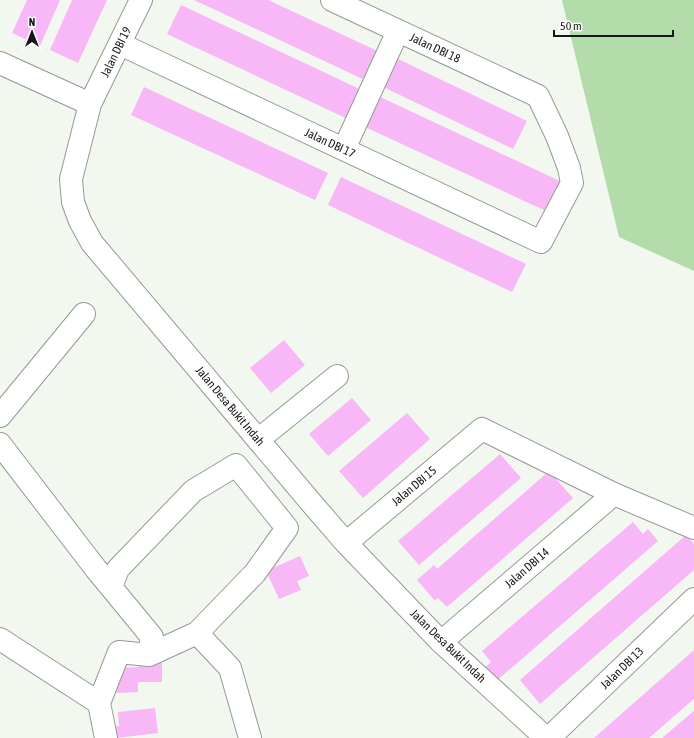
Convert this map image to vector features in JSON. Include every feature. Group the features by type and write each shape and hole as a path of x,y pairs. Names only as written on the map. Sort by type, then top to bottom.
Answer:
{"street":[{"name":"Jalan DBI 19","path":"90,104 141,0"},
{"name":"Jalan DBI 18","path":"332,0 538,96 557,136 569,168 572,183 541,242"},
{"path":"344,149 398,31"},
{"name":"Jalan DBI 17","path":"120,44 541,242"},
{"path":"0,63 90,104"},
{"name":"Jalan Desa Bukit Indah","path":"90,104 71,179 73,202 80,221 92,243 346,543 441,642 546,738"},
{"path":"0,416 84,314"},
{"path":"258,440 337,376"},
{"name":"Jalan DBI 15","path":"346,543 482,429 614,494"},
{"path":"0,444 111,587 152,637 149,655"},
{"path":"106,738 99,703 119,652 149,655 197,633 255,573 287,528 236,465 193,491 118,569 111,587"},
{"path":"614,494 694,528"},
{"name":"Jalan DBI 14","path":"441,642 614,494"},
{"name":"Jalan DBI 13","path":"549,738 694,599"},
{"path":"197,633 230,668 250,738"},
{"path":"0,639 99,703"}],"green space":[{"path":"562,0 694,0 694,271 619,237"}],"building":[{"path":"27,0 60,0 40,46 12,33"},
{"path":"72,0 107,0 78,63 50,50"},
{"path":"194,0 268,0 382,53 369,82"},
{"path":"181,5 366,92 352,121 167,34"},
{"path":"394,57 527,121 513,149 381,86"},
{"path":"144,87 328,173 315,200 131,115"},
{"path":"378,96 562,182 548,212 363,126"},
{"path":"341,177 526,264 512,292 328,205"},
{"path":"284,340 305,365 271,393 250,368"},
{"path":"352,398 371,420 328,456 309,434"},
{"path":"407,413 430,439 363,498 339,471"},
{"path":"500,454 521,478 419,565 398,541"},
{"path":"549,471 573,498 447,607 438,598 435,601 417,580 434,565 437,569"},
{"path":"633,522 643,534 648,529 658,541 494,683 482,670 491,662 482,651"},
{"path":"686,535 694,544 694,570 540,704 520,680"},
{"path":"300,556 309,576 297,581 301,590 279,599 266,571"},
{"path":"694,650 694,699 649,738 594,738"},
{"path":"139,663 162,663 162,682 138,682 138,692 117,693 116,668 139,667"},
{"path":"155,708 158,733 116,738 115,726 119,726 118,712"},
{"path":"694,711 694,738 662,738 676,726"}]}
